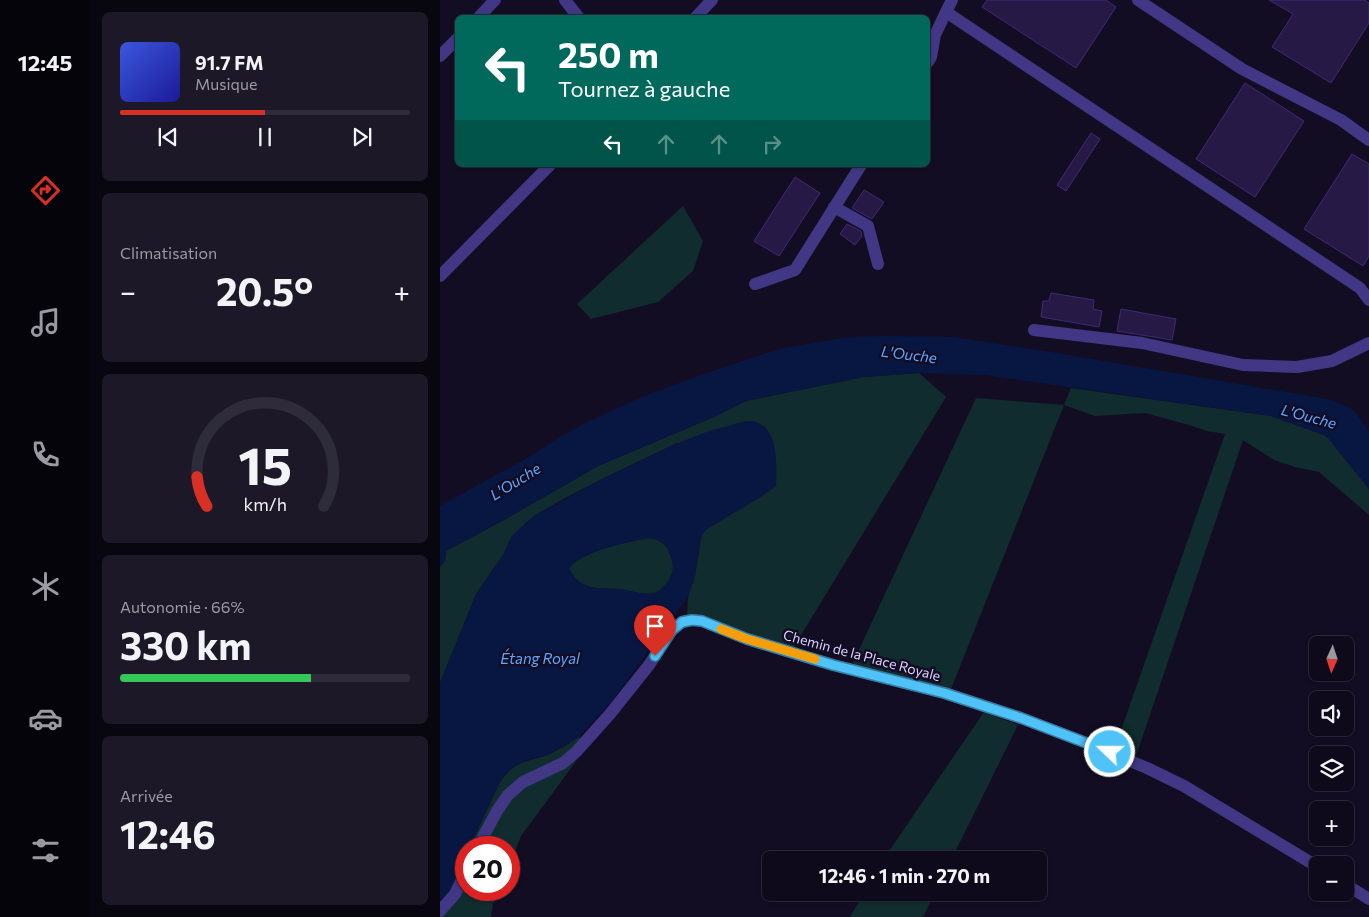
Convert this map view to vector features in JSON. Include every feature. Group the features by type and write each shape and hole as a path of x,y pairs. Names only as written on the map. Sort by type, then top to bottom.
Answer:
{"lane":[{"path":"481,15 495,0"},
{"path":"565,0 577,15"},
{"path":"698,15 712,0"},
{"path":"930,59 935,35 952,0"},
{"path":"1138,0 1242,69 1341,120 1369,140"},
{"path":"946,12 1360,288 1369,300"},
{"path":"440,56 455,41"},
{"path":"440,276 548,167"},
{"path":"755,284 795,270 860,167"},
{"path":"834,207 868,226 878,264"},
{"path":"1034,330 1142,343 1244,365 1297,367 1332,361 1369,343"},
{"name":"Chemin de la Place Royale","path":"483,836 508,795 523,782 563,763 576,752 610,714 672,630 682,622 692,620 702,621 747,639 833,665 944,693 1021,718 1092,745 1184,786 1309,862"},
{"path":"1354,890 1369,899"},
{"path":"440,911 455,894"}],"green space":[{"path":"683,206 703,241 693,271 658,302 591,319 577,304"},
{"path":"919,373 946,397 792,650 687,615 688,597 695,576 701,538 705,530 762,496 677,443 565,498 534,516 512,536 503,555 476,594 440,683 440,567 445,561 446,551 598,466 716,416 746,401 863,377"},
{"path":"1071,388 1271,416 1324,435 1369,489 1369,515 1319,472 1274,460 1243,440 1134,762 1113,753 1225,434 1207,431 1145,413 1095,416 1064,405"},
{"path":"976,398 1064,405 949,694 851,667"},
{"path":"649,538 658,540 666,546 673,565 671,576 666,585 653,593 645,594 619,589 590,587 579,582 569,569 582,557 605,548"},
{"path":"984,712 1018,725 955,851 889,851"},
{"path":"579,737 588,745 520,838 520,836 475,836 500,782 506,775 521,763 559,749"},
{"path":"455,878 455,901 494,901 491,917 440,917 440,901 448,894"},
{"path":"859,901 931,901 923,917 850,917"}],"water":[{"name":"L'Ouche","path":"880,336 954,337 1327,399 1350,408 1369,431 1369,489 1324,435 1271,416 985,375 919,373 863,377 746,401 716,416 598,466 446,551 445,561 440,567 440,506 529,457 585,423 642,397 767,353 843,338"},
{"name":"Étang Royal","path":"746,421 757,422 765,427 774,444 776,486 705,530 701,538 695,576 688,597 611,702 579,737 548,755 516,765 506,773 474,836 455,836 455,879 448,895 440,901 440,683 476,594 503,555 512,536 534,516 602,479 678,443 709,431","holes":["649,538 658,540 668,549 673,567 666,585 653,593 645,594 619,589 590,587 577,580 569,569 583,557 606,548"]}],"building":[{"path":"987,0 1106,0 1116,7 1076,68 982,7"},
{"path":"1269,0 1365,0 1369,3 1369,23 1331,83 1272,47 1293,14"},
{"path":"1245,83 1304,121 1255,197 1196,159"},
{"path":"1091,133 1100,139 1066,191 1057,185"},
{"path":"1352,154 1369,164 1369,256 1363,266 1304,229"},
{"path":"795,177 820,193 779,256 754,241"},
{"path":"864,190 884,202 872,219 852,208"},
{"path":"847,224 861,231 862,236 855,245 840,234"},
{"path":"1051,293 1094,300 1093,309 1102,311 1099,327 1041,317 1043,301 1049,301"},
{"path":"1121,309 1176,319 1172,340 1117,331"}],"slow traffic":[{"path":"721,629 747,639 815,659"}],"route":[{"path":"655,656 672,630 682,622 702,621 747,639 833,665 944,693 1021,718 1110,752"}]}
